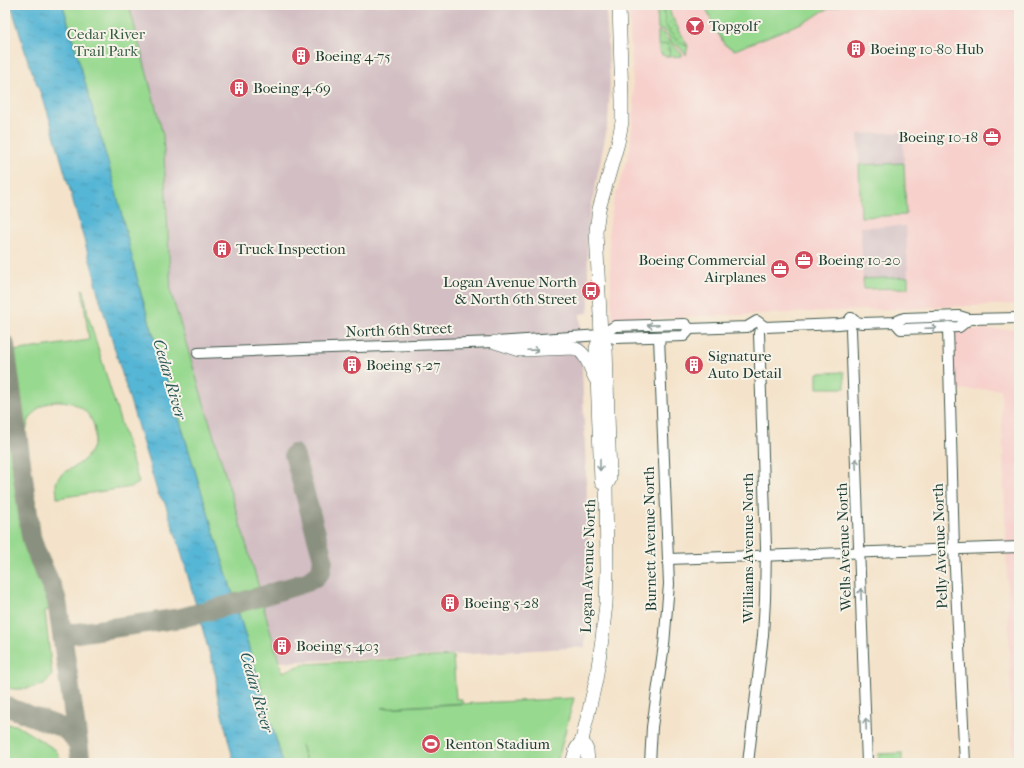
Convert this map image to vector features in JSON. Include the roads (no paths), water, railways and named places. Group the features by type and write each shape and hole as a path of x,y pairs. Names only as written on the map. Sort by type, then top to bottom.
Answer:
{"main road":[{"name":"Logan Avenue North","path":"583,763 584,745 596,680 606,604 606,486 610,479 606,348 601,335 596,231 599,209 618,143 622,122 619,5"},
{"name":"Logan Avenue North","path":"601,335 596,348 600,481 606,486"},
{"path":"495,342 520,350 574,348 584,355 598,384"},
{"name":"Logan Avenue North","path":"572,763 576,749 584,745"},
{"path":"584,745 588,763"}],"street":[{"name":"North 6th Street","path":"828,325 836,318 875,317 884,322 895,322 904,318 959,316 969,320 1019,318"},
{"name":"North 6th Street","path":"601,335 615,326 685,324 690,329 731,328 740,322 781,320 792,326"},
{"name":"North 6th Street","path":"895,322 901,329 959,327 969,320"},
{"name":"North 6th Street","path":"731,328 737,334 782,332 792,326 828,325 837,331 872,329 884,322"},
{"name":"Pelly Avenue North","path":"948,327 954,549 964,763"},
{"name":"North 6th Street","path":"198,353 495,342 601,335 615,338 684,336 690,329"},
{"name":"Wells Avenue North","path":"851,330 868,763"},
{"name":"Williams Avenue North","path":"748,763 763,635 766,556 759,333"},
{"name":"Burnett Avenue North","path":"650,763 652,727 664,645 668,602 668,559 659,337"},
{"path":"668,559 1019,547"}],"water":[{"name":"Cedar River","path":"11,5 63,5 115,187 141,294 283,763 234,763 217,694 216,677 180,548 165,503 158,494 95,283 95,278 47,110 28,61"}],"place":[{"name":"Topgolf","path":"695,26"},
{"name":"Boeing 10-80 Hub","path":"856,49"},
{"name":"Boeing 4-75","path":"301,56"},
{"name":"Boeing 4-69","path":"239,88"},
{"name":"Boeing 10-18","path":"992,137"},
{"name":"Truck Inspection","path":"222,249"},
{"name":"Boeing 10-20","path":"804,260"},
{"name":"Boeing Commercial Airplanes","path":"780,269"},
{"name":"Logan Avenue North & North 6th Street","path":"591,291"},
{"name":"Boeing 5-27","path":"352,365"},
{"name":"Signature Auto Detail","path":"694,365"},
{"name":"Boeing 5-28","path":"450,603"},
{"name":"Boeing 5-403","path":"282,646"},
{"name":"Renton Stadium","path":"431,744"}],"park label":[{"name":"Cedar River Trail Park","path":"106,42"}]}
